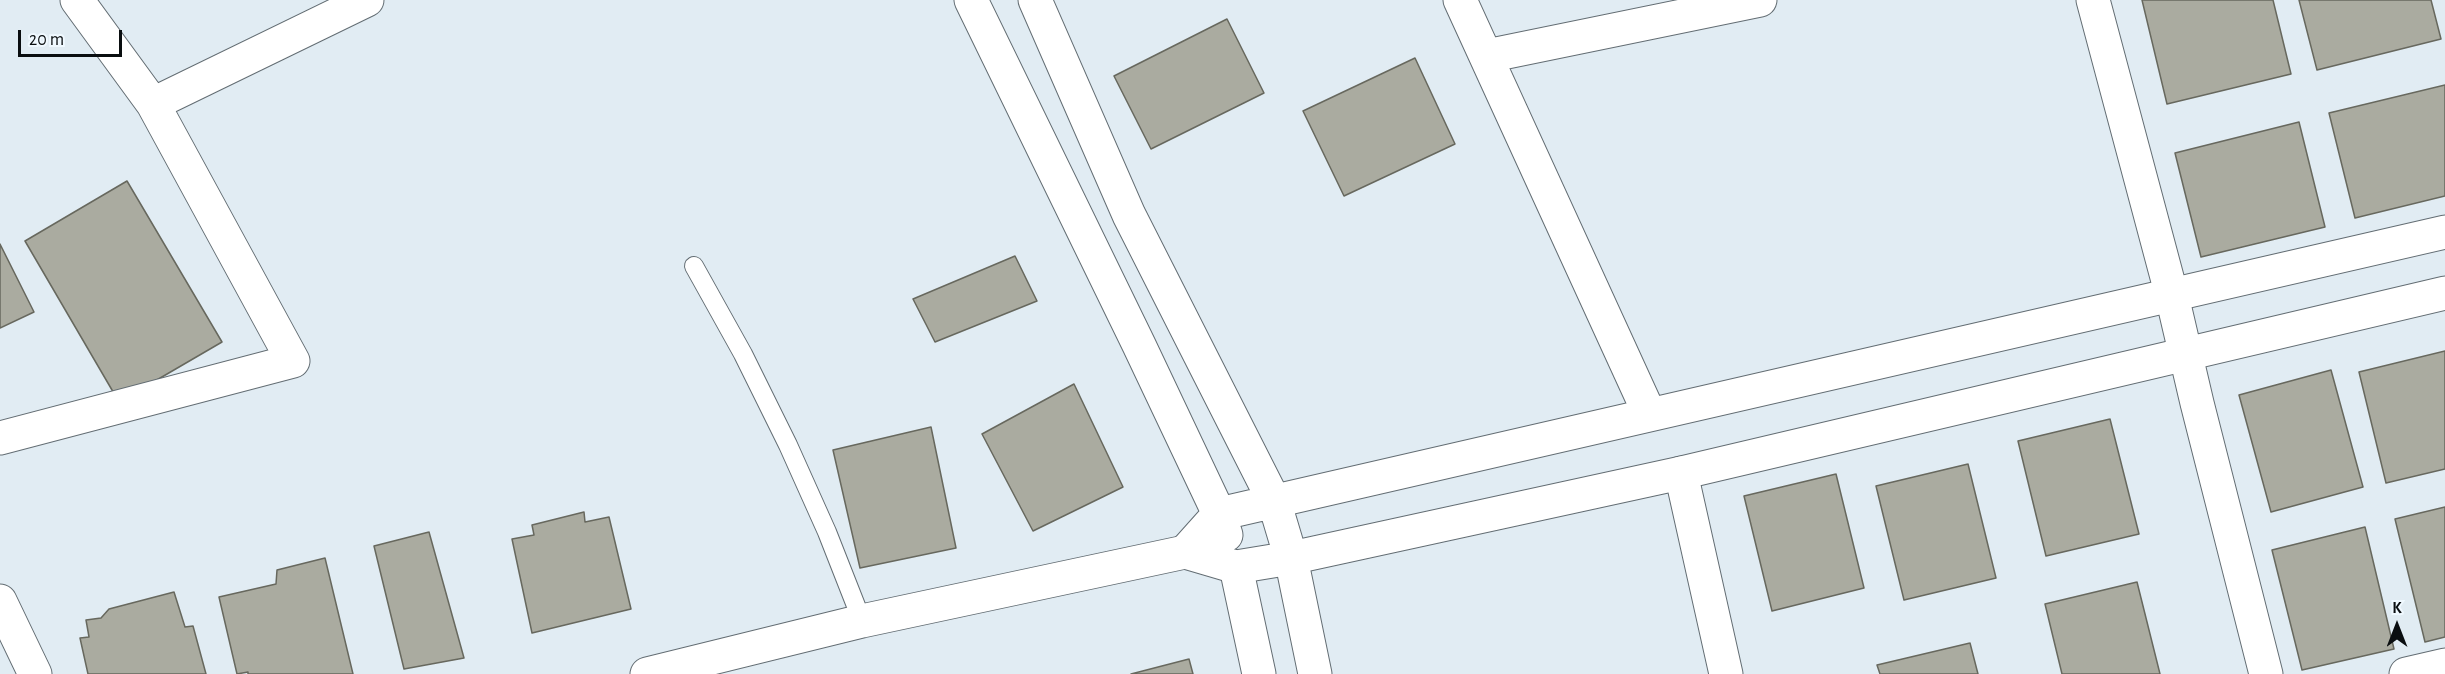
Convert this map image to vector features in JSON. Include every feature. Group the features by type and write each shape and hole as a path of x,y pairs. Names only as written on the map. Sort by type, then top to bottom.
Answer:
{"street":[{"path":"0,438 293,361 153,104 77,0"},
{"path":"153,104 368,0"},
{"path":"971,0 1219,514 1236,567 1259,674"},
{"path":"1035,0 1129,215 1274,501 1291,558 1315,674"},
{"path":"1460,0 1649,413"},
{"path":"1487,56 1760,0"},
{"path":"2093,0 2172,296 2266,674"},
{"path":"1185,552 1219,514 1649,413 2172,296 2445,232"},
{"path":"647,674 862,621 1185,552 1236,567 1291,558 1681,473 2186,356 2445,293"},
{"path":"1681,473 1726,674"},
{"path":"0,601 36,674"},
{"path":"2406,674 2445,664"}],"lane":[{"path":"694,266 743,354 788,445 827,532 862,621"}],"building":[{"path":"2142,0 2273,0 2291,74 2167,104"},
{"path":"2299,0 2431,0 2441,39 2317,70"},
{"path":"1227,19 1264,93 1151,149 1114,76"},
{"path":"1415,58 1455,144 1344,196 1303,111"},
{"path":"2445,85 2445,196 2355,218 2329,113"},
{"path":"2299,122 2325,227 2201,257 2175,153"},
{"path":"127,181 222,342 119,402 25,241"},
{"path":"0,244 34,312 0,328"},
{"path":"1015,256 1037,301 935,342 913,299"},
{"path":"2445,351 2445,469 2386,483 2359,372"},
{"path":"2331,370 2363,487 2271,512 2239,395"},
{"path":"1074,384 1123,487 1033,531 982,434"},
{"path":"2110,419 2139,534 2046,556 2018,441"},
{"path":"931,427 956,548 860,568 833,450"},
{"path":"1968,464 1996,578 1904,600 1876,486"},
{"path":"1836,474 1864,588 1772,611 1744,496"},
{"path":"2445,507 2445,637 2425,642 2395,519"},
{"path":"584,512 585,522 609,517 631,609 532,633 512,539 534,535 532,525"},
{"path":"2365,527 2394,649 2302,670 2272,550"},
{"path":"429,532 464,658 404,669 374,546"},
{"path":"325,558 353,674 248,674 248,672 237,674 219,597 276,584 277,570"},
{"path":"2137,582 2160,674 2062,674 2045,604"},
{"path":"174,592 185,627 193,626 206,674 88,674 80,638 89,637 86,620 101,618 109,609"},
{"path":"1970,643 1978,674 1880,674 1877,665"},
{"path":"1189,659 1193,674 1131,674"}]}
